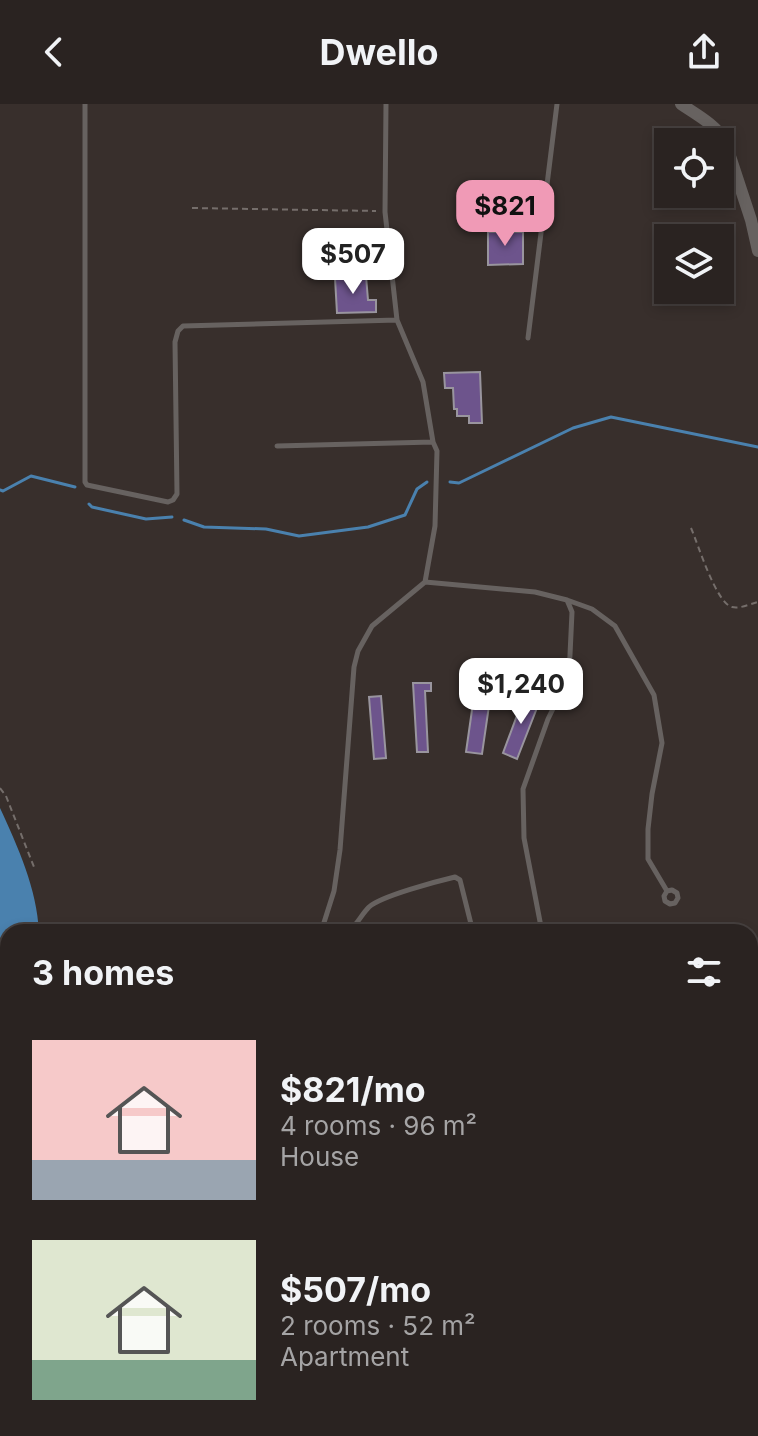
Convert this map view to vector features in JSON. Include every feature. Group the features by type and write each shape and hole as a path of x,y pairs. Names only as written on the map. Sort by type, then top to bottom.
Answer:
{"street":[{"path":"681,104 712,125 725,141 755,219 758,251"}],"lane":[{"path":"85,104 85,482 90,488 168,502 177,494 175,342 183,326 397,320"},
{"path":"324,924 334,891 340,850 356,659 372,626 425,582 435,526 437,451 423,382 397,320 385,212 386,104"},
{"path":"528,338 557,104"},
{"path":"277,446 433,442"},
{"path":"425,582 535,592 592,609 615,626 654,695 662,743 652,794 648,859 667,891"},
{"path":"540,924 524,838 523,789 548,719 569,676 572,612 567,600"},
{"path":"356,924 380,900 455,877 460,880 471,924"}],"path":[{"path":"192,208 385,212"},
{"path":"691,528 723,601 731,607 758,602"},
{"path":"0,788 34,867"}],"water":[{"path":"0,808 31,884 38,924 0,924"}],"building":[{"path":"488,232 523,232 523,264 488,265"},
{"path":"366,276 368,300 376,300 376,312 337,313 335,278"},
{"path":"480,372 482,423 469,423 469,416 457,416 453,388 445,388 444,373"},
{"path":"413,683 431,683 431,691 425,691 428,752 417,752"},
{"path":"475,689 491,692 482,754 466,752"},
{"path":"525,694 540,700 517,759 503,753"},
{"path":"381,696 386,758 374,759 369,697"}],"waterway":[{"path":"450,482 459,483 573,428 611,417 758,447"},
{"path":"0,490 31,476 75,487"},
{"path":"184,520 204,527 266,529 299,536 368,527 405,515 417,489 427,482"},
{"path":"89,504 146,519 172,517"}]}
